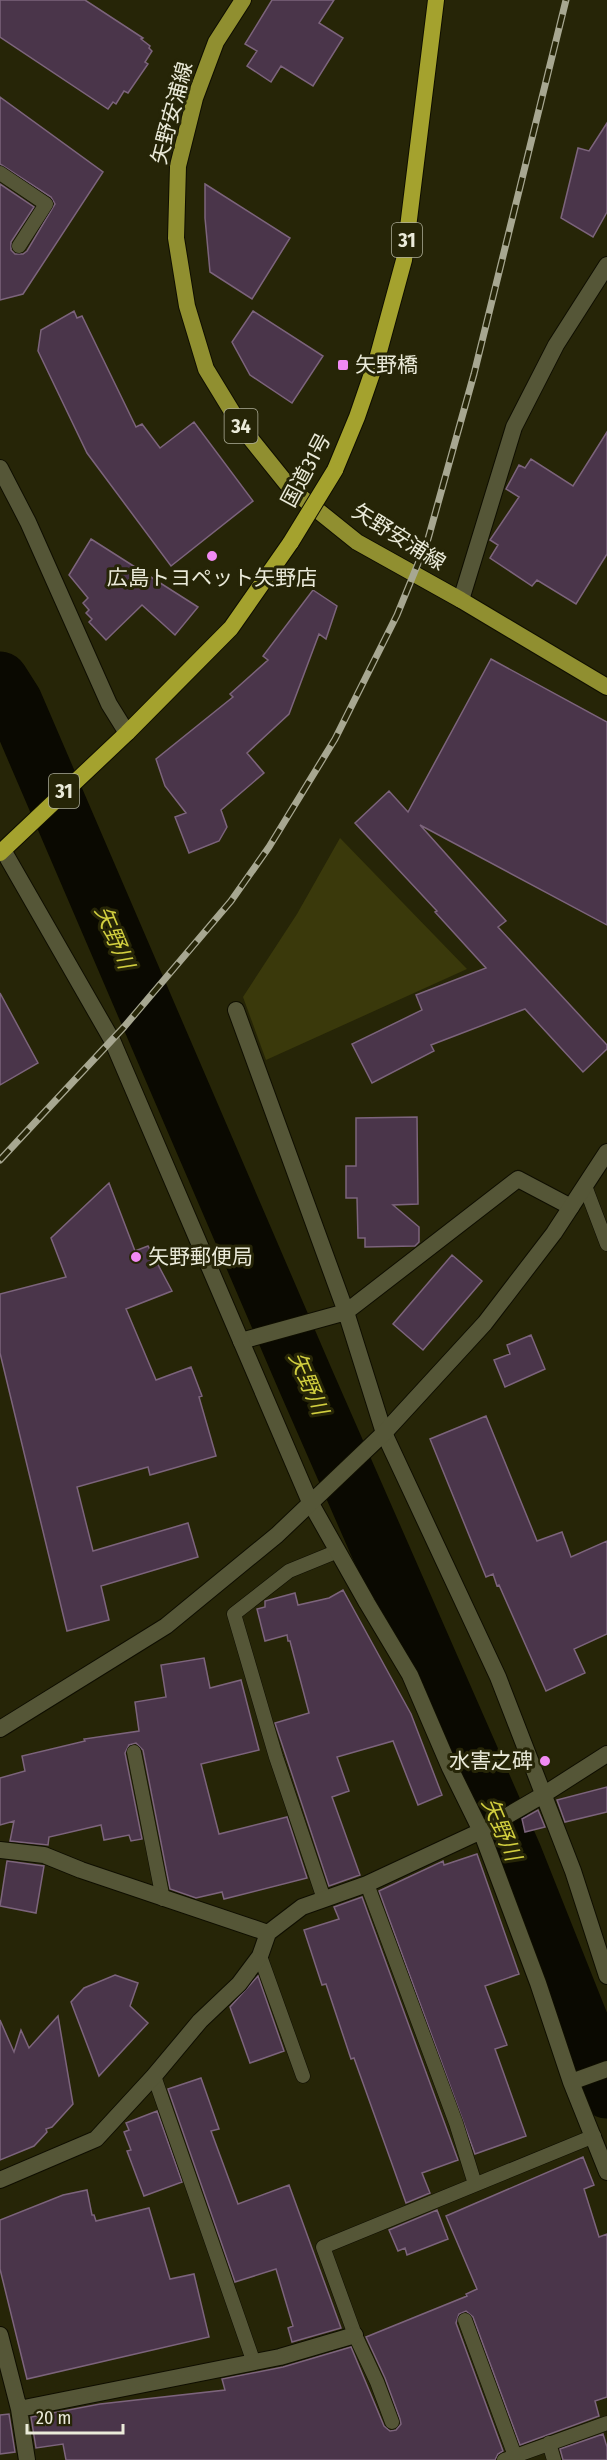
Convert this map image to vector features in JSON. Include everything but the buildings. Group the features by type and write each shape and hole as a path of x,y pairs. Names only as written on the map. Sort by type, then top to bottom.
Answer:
{"highway":[{"name":"国道31号","path":"1,849 127,733 231,628 291,542 335,470 357,417 377,359 404,260 436,0"}],"main road":[{"name":"矢野安浦線","path":"243,0 216,42 195,98 178,166 176,238 187,306 206,369 242,428 291,489 357,542 461,600 607,687"}],"street":[{"path":"461,600 514,427 556,345 607,265"},
{"path":"0,468 28,522 109,704 127,733"},
{"path":"1,849 112,1040 241,1341 338,1551 410,1675 450,1768 486,1828 538,1983 576,2080 607,2172"},
{"path":"236,1010 346,1312 379,1438 498,1677 536,1800 573,1871 607,1976"},
{"path":"0,1730 166,1626 277,1535 379,1438 485,1323 571,1207 607,1152"},
{"path":"241,1341 346,1312 518,1179 571,1207"},
{"path":"0,2180 96,2139 154,2076 200,2021 240,1984 260,1956 268,1933 302,1907 367,1884 486,1828 536,1800 607,1754"},
{"path":"0,1850 44,1855 163,1899 268,1933"},
{"path":"576,2080 607,2069"},
{"path":"0,2335 19,2409 27,2460"},
{"path":"19,2409 254,2363 355,2335"}],"lane":[{"path":"0,173 46,204 19,246"},
{"path":"585,1185 607,1244"},
{"path":"324,1899 276,1757 234,1614 289,1571 338,1551"},
{"path":"134,1752 163,1899"},
{"path":"367,1884 456,2123 475,2184"},
{"path":"260,1956 303,2076"},
{"path":"154,2076 254,2363"},
{"path":"392,2422 378,2382 355,2335 323,2247 594,2136"},
{"path":"465,2320 510,2458 607,2423"},
{"path":"549,2444 554,2460"}],"shaded area":[{"path":"340,838 467,969 266,1060 243,997 297,914"}],"waterway":[{"name":"矢野川","path":"0,680 14,702 305,1379 514,1856 607,2090"}],"railway":[{"path":"0,1160 124,1027 231,901 269,847 335,739 397,615 428,539 474,374 566,0"}],"place":[{"name":"矢野橋","path":"343,365"},
{"name":"広島トヨペット矢野店","path":"212,556"},
{"name":"矢野郵便局","path":"136,1257"},
{"name":"水害之碑","path":"545,1761"}]}
